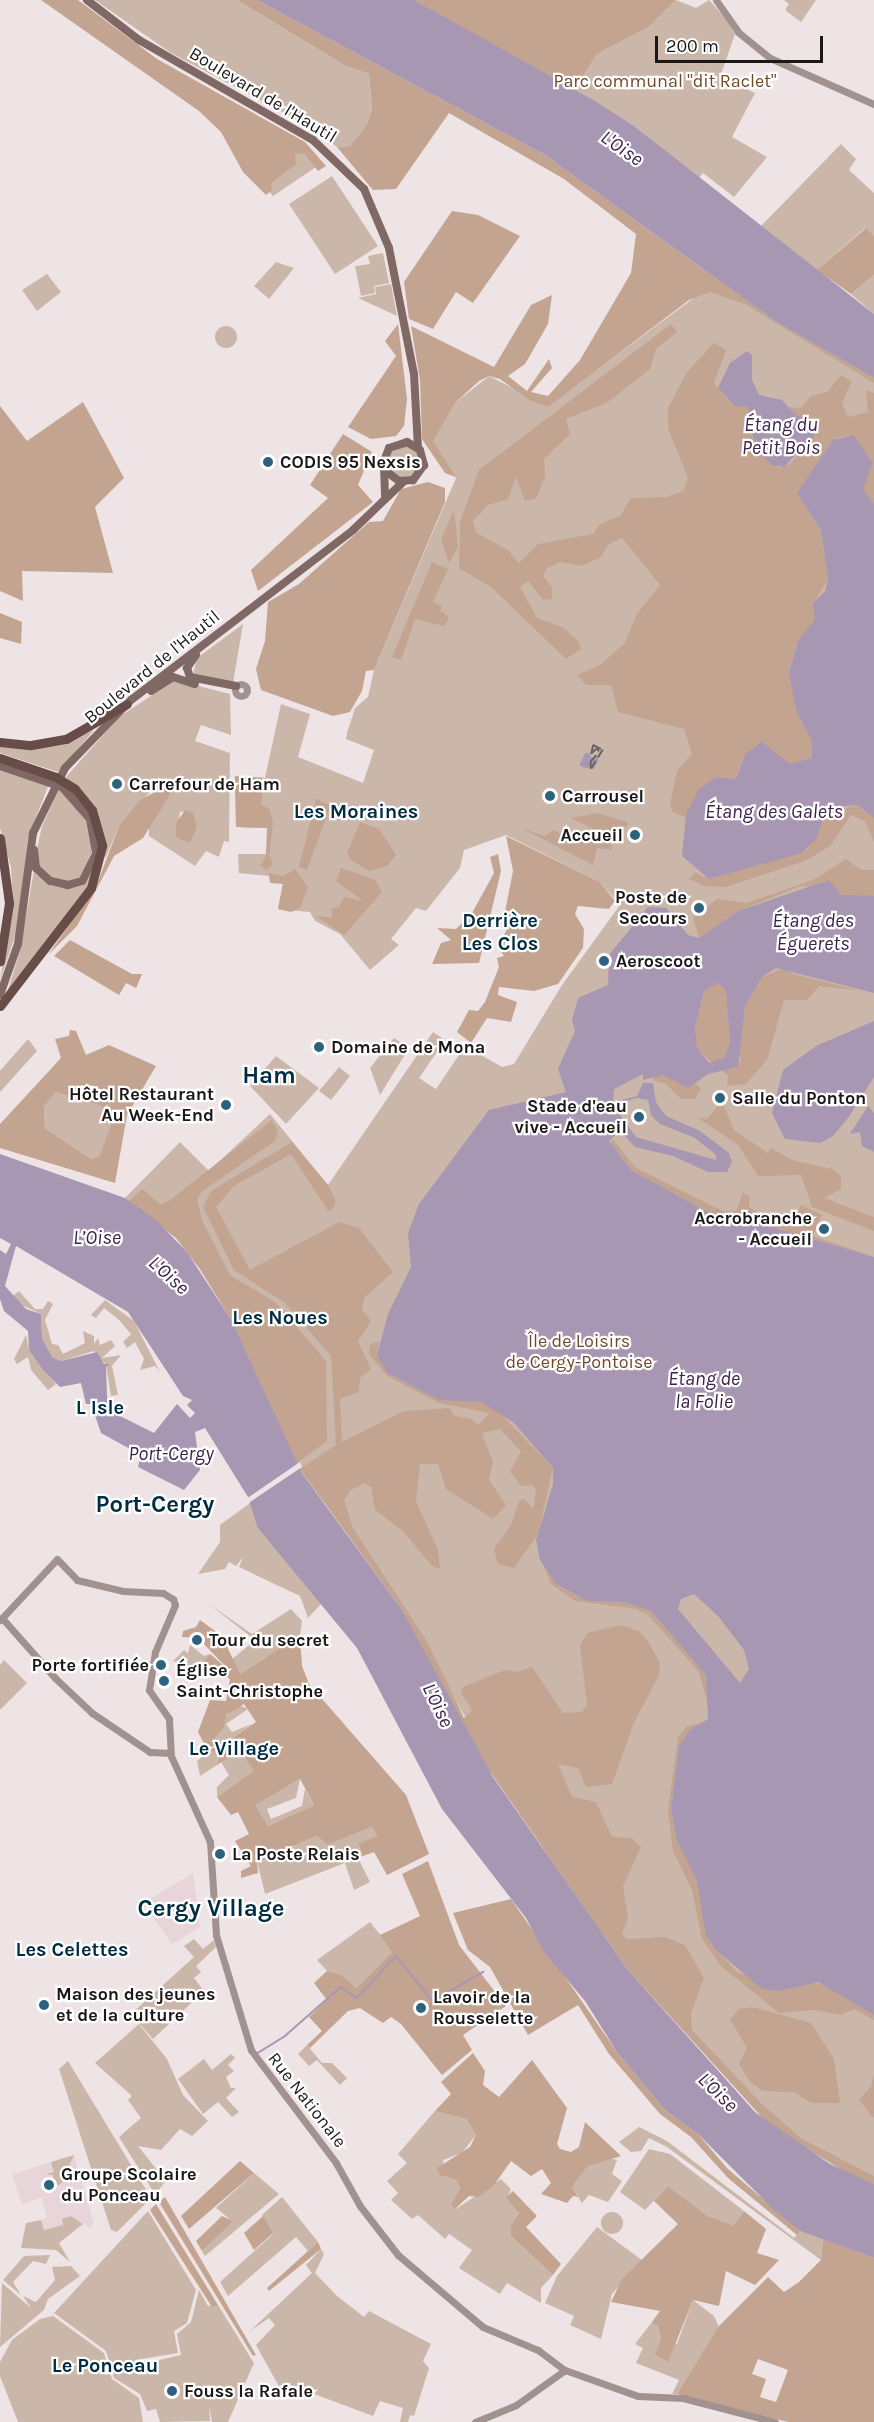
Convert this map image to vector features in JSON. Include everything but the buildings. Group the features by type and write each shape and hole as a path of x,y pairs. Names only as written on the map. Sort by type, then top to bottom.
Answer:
{"main road":[{"name":"Boulevard de l'Hautil","path":"87,0 146,45 313,140 358,181 387,239 414,374 414,423 418,447"},
{"path":"384,497 387,472 385,454 401,442 414,423"},
{"path":"387,472 403,482 416,478 423,469 418,447 401,442"},
{"name":"Boulevard de l'Hautil","path":"0,995 17,950 35,825 65,768 131,701 358,525 384,497 403,482"},
{"path":"204,645 187,671 193,679 212,685"},
{"path":"0,742 31,745 66,739 173,677 236,689"},
{"path":"0,758 69,788 99,824 100,868 84,897 0,1006"},
{"path":"0,766 37,774"},
{"path":"35,825 34,860 40,874 61,885 85,878 95,859 95,834 84,808 69,788"},
{"path":"0,838 9,903 0,961"},
{"name":"Boulevard de l'Hautil","path":"0,985 17,950"}],"street":[{"path":"716,0 738,32 770,58 872,105"},
{"path":"57,1559 81,1581 123,1591 163,1593 175,1605 155,1652 149,1690 169,1719 170,1753 154,1753 85,1707 1,1619 57,1559"},
{"name":"Rue Nationale","path":"170,1753 210,1842 221,1954 258,2063 336,2163 388,2245 429,2286 483,2327 538,2350 566,2370 638,2396 683,2398 775,2422"},
{"path":"475,2422 516,2405 566,2370"}],"shaded area":[{"path":"41,0 78,0 157,59 305,142 326,166 318,171 304,153 295,154 296,164 271,183 272,190 266,195 243,172 221,132 199,111"},
{"path":"237,0 257,0 545,155 778,323 874,378 874,383 745,304 710,292 689,300 548,407 529,400 500,379 489,376 479,381 455,403 433,441 456,477 445,473 422,439 420,380 411,326 494,367 531,305 552,295 548,324 525,364 508,376 527,391 549,359 552,368 531,392 548,396 580,360 631,273 636,234 564,179 449,113 396,189 373,190 337,147 350,146 367,124 372,110 369,74 344,65"},
{"path":"414,0 676,0 649,27 597,54 573,91"},
{"path":"452,211 478,215 520,236 473,303 456,292 433,329 409,319 404,282"},
{"path":"866,228 874,236 874,275 851,294 817,270"},
{"path":"398,324 407,399 404,426 396,436 371,439 348,427 396,356 385,341"},
{"path":"671,324 677,332 656,349 650,369 608,402 566,419 570,434 544,459 545,477 536,499 525,501 516,477 508,499 488,505 473,521 476,533 508,550 519,563 538,544 593,534 600,524 620,516 631,498 667,497 683,491 688,479 668,428 668,408 687,372 714,343 726,350 714,383 728,400 751,408 748,428 761,454 779,468 791,463 814,436 815,422 796,415 789,407 801,408 811,396 827,392 841,375 852,381 842,403 848,417 868,412 866,393 868,390 874,393 874,504 863,489 872,459 850,435 837,438 797,493 821,530 828,579 815,601 815,622 796,645 789,673 796,711 812,741 812,758 790,764 743,757 736,779 716,777 699,789 685,817 672,812 670,804 677,771 692,754 684,729 618,712 611,685 586,685 577,675 600,665 624,644 637,614 660,585 622,538 609,544 601,557 582,566 560,562 547,568 543,576 552,587 552,599 543,600 528,581 520,587 537,618 564,628 578,641 581,649 566,659 492,588 459,568 460,522 479,470"},
{"path":"83,402 124,478 95,507 113,573 22,571 23,601 0,591 0,406 27,441"},
{"path":"343,434 372,452 358,485 373,502 258,591 251,570 328,498 310,485"},
{"path":"428,482 445,488 445,502 374,670 366,671 362,691 350,712 333,716 261,690 256,669 265,641 268,602 299,584 369,522 383,521 401,489"},
{"path":"454,509 458,547 449,563 441,540"},
{"path":"432,562 448,569 433,602 442,606 440,611 448,616 448,621 444,626 415,619 401,660 392,657"},
{"path":"0,613 22,622 21,644 0,638"},
{"path":"235,776 265,778 261,804 270,810 273,823 269,855 273,863 267,870 260,866 266,856 267,828 236,827"},
{"path":"161,789 170,789 170,795 143,838 114,856 77,926 48,955 96,887 119,826 140,800"},
{"path":"316,799 331,805 307,870 299,867"},
{"path":"857,805 874,818 874,842 865,821 851,815 830,846 805,861 726,887 703,886 689,879 695,872 703,877 807,850 828,813"},
{"path":"185,810 193,812 197,827 190,843 176,837 176,823"},
{"path":"598,813 627,822 628,825 609,837 571,818"},
{"path":"360,822 379,829 396,855 387,866 369,871 350,859 347,853"},
{"path":"521,828 544,836 554,830 571,839 586,831 611,844 612,850 597,848 593,865"},
{"path":"506,836 600,882 615,901 609,909 578,906 575,914 584,929 583,948 558,984 534,991 499,987 498,995 517,1002 511,1022 487,1018 471,1043 457,1032 469,1010 478,1011 485,1002 499,967 497,958 504,956 498,947 507,929 504,917 513,871"},
{"path":"498,854 501,871 479,963 432,964 441,943 451,940 437,928 456,929 472,913 494,873 490,857"},
{"path":"846,859 861,870 874,870 874,896 848,897 835,890 801,886 738,911 699,938 693,918 717,899 747,903 815,879"},
{"path":"341,868 375,880 382,892 344,935 316,916 333,918 331,909 339,907 344,897 363,901 336,881"},
{"path":"295,869 308,887 300,908 291,912 278,909 283,884 270,883 269,873 283,876"},
{"path":"70,940 132,974 142,974 136,988 126,983 119,995 54,956"},
{"path":"784,968 793,974 857,990 819,986 807,1000 784,1000 767,1060 746,1084 727,1086 728,1076 722,1070 736,1068 741,1060 738,1052 745,1006 762,977"},
{"path":"718,983 726,991 730,1042 724,1058 712,1063 697,1049 695,1027 704,991"},
{"path":"70,1030 76,1031 86,1055 109,1045 156,1066 127,1115 115,1183 0,1148 0,1124 61,1058 55,1039 69,1036","holes":["56,1092 101,1106 111,1125 99,1157 91,1159 45,1128 44,1107"]},
{"path":"653,1075 668,1076 688,1088 694,1083 701,1088 695,1099 681,1099 666,1084 653,1080"},
{"path":"722,1101 734,1130 768,1153 771,1148 792,1160 832,1169 841,1176 841,1189 824,1198 874,1217 874,1231 812,1207 801,1175 758,1176 738,1145 698,1118 707,1119"},
{"path":"272,1120 278,1131 275,1141 201,1192 197,1200 202,1220 230,1275 275,1302 326,1361 327,1441 297,1463 232,1321 200,1269 176,1238 129,1201 142,1189 161,1205 170,1200"},
{"path":"612,1138 635,1167 723,1211 736,1211 743,1193 750,1197 749,1207 773,1221 794,1220 801,1205 822,1215 813,1236 874,1257 761,1224 752,1212 731,1220 719,1218 631,1170 611,1145"},
{"path":"292,1142 328,1185 336,1201 333,1208 328,1211 291,1154 234,1186 216,1207 250,1270 339,1222 359,1228 393,1272 364,1298 362,1310 371,1321 358,1341 371,1369 360,1378 359,1392 340,1399 342,1442 404,1411 450,1408 455,1416 472,1419 478,1425 490,1413 439,1403 387,1376 369,1354 370,1344 379,1342 377,1355 392,1376 435,1398 474,1400 494,1407 553,1468 538,1534 514,1568 498,1564 494,1549 511,1525 519,1501 524,1499 533,1509 536,1491 533,1485 521,1486 510,1471 521,1452 500,1429 482,1433 493,1462 489,1480 506,1505 493,1519 446,1489 438,1464 420,1464 416,1502 438,1549 440,1569 432,1566 403,1531 375,1510 371,1487 365,1483 351,1490 344,1500 353,1528 428,1643 464,1718 472,1710 461,1693 463,1687 505,1670 516,1672 532,1667 563,1713 582,1712 587,1705 580,1646 587,1633 621,1625 639,1631 647,1640 660,1663 659,1675 633,1725 612,1784 586,1787 578,1768 558,1764 572,1797 596,1802 612,1837 631,1838 641,1847 623,1886 628,1918 622,1934 627,1939 665,1937 685,1945 704,1978 691,2013 692,2030 761,2103 802,2139 874,2176 874,2184 845,2172 769,2125 628,1970 477,1753 402,1610 300,1469 336,1445 331,1356 285,1303 234,1270 203,1207 211,1191"},
{"path":"544,1566 558,1586 587,1601 624,1602 651,1611 706,1675 709,1709 699,1672 648,1615 636,1609 575,1601 551,1584"},
{"path":"200,1620 222,1636 240,1674 300,1635 302,1666 309,1684 406,1795 429,1854 387,1875 374,1852 363,1856 358,1844 377,1836 372,1827 328,1845 317,1836 257,1861 258,1873 241,1878 241,1871 251,1866 235,1841 249,1834 238,1812 231,1815 217,1797 254,1771 240,1750 217,1765 220,1752 208,1751 198,1732 210,1700 226,1701 230,1679 212,1669 208,1674 195,1670 210,1654 229,1670 198,1638 182,1637 183,1631 196,1627","holes":["244,1704 256,1722 232,1738 237,1747 213,1741 224,1727 226,1715","300,1779 314,1805 268,1826 255,1805"]},
{"path":"707,1721 679,1746 671,1810 677,1841 697,1881 708,1940 737,1972 789,1989 812,1982 831,1987 874,2015 874,2020 854,2009 841,2015 814,2010 779,2013 721,1966 702,1939 692,1890 673,1851 668,1811 678,1737 686,1727"},
{"path":"428,1861 459,1945 506,2006 463,2035 472,2050 442,2075 401,2024 391,2017 383,2023 360,2008 348,2011 310,2048 307,2045 322,2031 309,2017 327,2000 314,1983 327,1971 340,1974 356,1988 392,1952 380,1935 420,1916 402,1874"},
{"path":"193,1873 200,1927 172,1944 143,1903"},
{"path":"511,1899 617,2052 666,2111 698,2134 727,2168 800,2231 797,2235 728,2178 691,2137 660,2114 609,2054 578,2005 528,2035 490,1967 468,1950 453,1913"},
{"path":"752,2007 811,2023 834,2059 840,2103 811,2103 794,2092 763,2091 750,2082 739,2064 747,2048 730,2019 739,2009"},
{"path":"473,2053 485,2071 483,2085 499,2097 532,2060 567,2108 557,2144 560,2149 571,2152 579,2147 585,2122 621,2156 588,2166 572,2187 578,2197 573,2196 567,2203 541,2194 551,2183 542,2169 531,2176 511,2161 494,2185 479,2197 469,2196 455,2209 451,2204 460,2188 456,2180 440,2175 437,2168 470,2147 476,2135 466,2119 435,2111 451,2094 441,2082"},
{"path":"874,2073 874,2117 872,2117 859,2099 871,2087"},
{"name":"Groupe Scolaire du Ponceau","path":"74,2155 94,2223 90,2228 71,2216 63,2225 44,2230 41,2220 47,2218 41,2197 22,2205 12,2174"},
{"path":"240,2161 254,2173 189,2229 181,2216"},
{"path":"668,2186 708,2216 733,2225 744,2211 766,2229 757,2253 779,2260 755,2285 726,2271 719,2306 693,2300 668,2362 655,2354 661,2340 658,2326 652,2322 660,2311 611,2302 622,2279 678,2224 654,2201"},
{"path":"513,2191 537,2216 526,2227 561,2264 553,2275 511,2236 511,2226 519,2213 506,2197"},
{"path":"165,2197 256,2355 253,2356 159,2202"},
{"path":"156,2204 218,2305 212,2307 150,2210"},
{"path":"222,2216 233,2221 202,2251 196,2241"},
{"path":"263,2216 273,2233 254,2250 244,2233"},
{"path":"823,2239 874,2258 874,2422 788,2422 677,2394 719,2326 768,2277 784,2292 799,2282 821,2260","holes":["758,2359 788,2370 776,2402 760,2397 766,2379 752,2374"]},
{"path":"318,2242 321,2249 269,2291 267,2288"}],"green space":[{"path":"95,0 237,0 344,65 369,74 372,110 367,124 350,146 337,147 309,126 171,53"},
{"name":"Parc communal \"dit Raclet\"","path":"676,0 696,8 709,0 727,20 735,34 720,77 755,93 732,137 767,157 734,197 703,173 699,178 634,126 573,91 597,54 649,27"},
{"path":"784,0 816,0 801,22 785,10 789,4"},
{"path":"841,144 856,159 849,170 874,193 874,236 865,228 817,270 761,226"},
{"path":"302,145 316,167 273,196 263,185 296,162 292,154"},
{"path":"332,176 378,246 335,274 289,204"},
{"path":"383,253 389,283 374,286 375,293 361,296 355,266 370,264 368,256"},
{"path":"276,262 294,268 269,299 254,286"},
{"path":"47,274 61,292 37,311 22,290"},
{"path":"874,275 874,314 851,294"},
{"name":"Île de Loisirs de Cergy-Pontoise","path":"718,280 778,323 874,378 874,2184 789,2139 597,1928 548,1856 387,1586 302,1473 232,1321 200,1269 176,1238 125,1198 180,1142 209,1171 270,1114 328,1185 433,1032 445,1040 419,1078 436,1089 465,1046 502,1067 514,1064 562,985 620,905 600,882 506,835 464,850 460,868 426,911 416,908 391,939 399,945 370,970 340,934 315,921 310,912 278,909 283,883 270,883 269,876 239,873 238,854 266,854 268,828 236,827 235,776 265,778 281,704 310,714 298,757 363,783 374,750 346,739 347,733 355,708 368,697 374,670 456,478 432,441 455,403 489,376 548,406"},
{"path":"391,284 397,316 358,298 376,294 375,287"},
{"path":"222,326 230,326 237,333 237,341 230,348 222,348 215,341 215,333"},
{"path":"404,446 415,451 420,462 415,473 404,478 393,473 388,462 393,451"},
{"path":"243,624 233,683 193,675 197,658"},
{"path":"175,680 230,694 231,735 201,725 195,741 230,753 229,842 224,841 219,857 206,851 195,866 149,836 149,826 170,795 150,792 119,826 105,859 97,812 66,777 119,717","holes":["191,811 197,827 192,836 176,835 180,812"]},
{"path":"94,730 58,772 0,753 0,745 44,747"},
{"path":"0,770 49,784 28,838 17,930 0,981 13,902 11,867 0,828"},
{"path":"59,789 87,819 92,856 79,878 71,882 53,880 38,866 36,853 42,826"},
{"path":"34,870 51,885 66,888 80,885 93,872 89,886 7,993 20,951"},
{"path":"394,1038 409,1048 380,1095 370,1068"},
{"path":"28,1039 37,1051 0,1092 0,1071"},
{"path":"276,1056 319,1088 286,1124 250,1086"},
{"path":"339,1067 350,1076 331,1100 319,1091"},
{"path":"56,1092 101,1106 111,1125 99,1158 91,1159 45,1128 44,1107"},
{"path":"19,1291 35,1309 43,1309 48,1301 53,1304 45,1320 52,1344 58,1345 63,1354 85,1343 83,1331 94,1336 94,1344 98,1338 100,1345 111,1340 115,1346 102,1358 121,1355 112,1366 118,1395 111,1396 106,1365 94,1351 61,1361 52,1357 42,1338 41,1314 20,1304 13,1296"},
{"path":"105,1300 134,1321 160,1372 155,1366 140,1370 144,1359 135,1342 127,1348 123,1342 131,1334 119,1320 104,1308 96,1318 91,1315"},
{"path":"26,1335 29,1350 56,1384 48,1390 31,1370 28,1357 17,1364 14,1359"},
{"path":"250,1503 257,1527 322,1603 308,1618 300,1596 239,1567 243,1557 236,1566 229,1562 225,1569 198,1574 220,1542 220,1525"},
{"path":"209,1604 252,1634 291,1609 302,1621 300,1635 240,1674 231,1660 255,1640"},
{"path":"191,1642 198,1643 194,1648 204,1656 210,1654 195,1670 173,1661 184,1650 188,1653"},
{"path":"4,1660 27,1683 0,1710 0,1665"},
{"path":"239,1705 248,1709 226,1724 232,1732 252,1724 232,1738 238,1746 231,1749 213,1741 224,1727 223,1718"},
{"path":"211,1750 220,1754 217,1765 200,1776 197,1761"},
{"path":"240,1750 255,1771 217,1797 217,1787 229,1775 221,1762"},
{"path":"300,1779 296,1798 267,1809 271,1819 302,1806 305,1789 314,1805 268,1826 254,1805"},
{"path":"372,1827 377,1836 358,1845 363,1856 358,1858 370,1882 354,1890 345,1863 265,1894 257,1861 317,1836 328,1845"},
{"path":"370,1922 393,1951 356,1988 351,1987 340,1974 327,1971 317,1960"},
{"path":"194,1939 203,1949 214,1940 216,1947 196,1966 201,1972 194,1978 204,1991 153,2039 131,2014 194,1957 184,1946"},
{"path":"139,2024 167,2059 183,2095 208,2121 192,2136 180,2129 161,2150 138,2146 166,2181 155,2194 119,2137 141,2118 128,2100 132,2096 95,2063"},
{"path":"307,2045 322,2063 332,2063 347,2078 340,2085 317,2060 309,2066 298,2054"},
{"path":"231,2054 235,2058 228,2065 234,2071 226,2077 231,2088 236,2088 226,2098 239,2112 232,2117 218,2102 203,2114 178,2079 204,2059 212,2070"},
{"path":"68,2061 151,2198 117,2232 111,2230 59,2069"},
{"path":"435,2111 466,2119 476,2135 462,2153 443,2160 446,2177 456,2180 460,2188 451,2204 456,2209 501,2179 511,2189 507,2197 519,2211 511,2236 553,2275 541,2288 541,2303 507,2283 500,2294 459,2268 472,2250 449,2234 445,2239 418,2215 412,2219 391,2200 398,2193 387,2181 407,2163 398,2154"},
{"path":"639,2127 667,2141 794,2238 800,2231 823,2239 821,2260 667,2147 649,2138 641,2151 631,2152 619,2142"},
{"path":"649,2149 670,2154 744,2211 733,2225 708,2216 668,2186 645,2210 620,2192"},
{"path":"74,2155 61,2184 54,2186 53,2175 46,2174 54,2172 51,2162"},
{"path":"606,2157 617,2160 612,2174 622,2181 608,2202 589,2195 582,2203 572,2187 588,2166"},
{"path":"254,2173 279,2194 205,2256 202,2251 232,2221 216,2208"},
{"path":"282,2197 318,2242 308,2251 296,2237 228,2296 220,2282 273,2234 262,2215"},
{"path":"148,2211 196,2290 187,2323 174,2331 178,2353 135,2360 133,2366 181,2355 177,2334 191,2322 199,2290 208,2306 218,2305 254,2363 228,2422 212,2422 209,2406 210,2421 160,2422 156,2409 147,2411 140,2394 114,2378 106,2351 54,2313"},
{"path":"612,2212 620,2215 623,2223 620,2231 612,2234 604,2231 601,2223 604,2215"},
{"path":"71,2216 83,2224 59,2243 70,2262 56,2250 21,2248 26,2223 41,2220 44,2230 63,2225 62,2219"},
{"path":"597,2227 642,2260 612,2294 601,2339 570,2325 574,2316 545,2303 557,2276"},
{"path":"321,2249 324,2254 315,2273 337,2296 364,2317 369,2311 431,2344 423,2361 429,2368 414,2416 410,2415 408,2422 400,2422 403,2408 380,2401 373,2416 285,2383 281,2390 256,2345 275,2325 269,2318 249,2332 312,2273 306,2265"},
{"path":"50,2255 46,2264 33,2261 13,2282 21,2295 3,2280 24,2256"},
{"path":"71,2266 80,2276 48,2299 44,2310 0,2347 2,2283 31,2308 23,2296 36,2302 55,2280 52,2267"},
{"path":"693,2300 714,2316 719,2327 677,2394 672,2394 679,2380 636,2363 643,2348 635,2344 652,2322 658,2325 661,2340 677,2344"},
{"path":"53,2316 104,2353 112,2379 139,2398 143,2422 18,2422 0,2376 0,2362 12,2340 40,2319"}],"water":[{"name":"L'Oise","path":"257,0 414,0 595,101 634,126 874,314 874,378 778,323 545,155"},
{"name":"Étang du Petit Bois","path":"747,351 752,355 752,380 759,395 782,400 796,415 815,422 814,436 784,467 772,465 761,454 747,424 749,407 735,406 718,388 730,363"},
{"name":"Étang des Galets","path":"853,435 873,462 863,489 874,504 874,818 857,805 838,807 824,817 817,838 802,853 709,879 682,856 686,814 699,789 716,777 736,779 745,754 762,742 790,764 812,758 812,741 796,711 789,673 798,640 815,620 813,603 825,591 828,579 821,530 797,493 833,440"},
{"name":"Étang de la Folie","path":"829,880 842,895 874,896 874,993 776,968 762,977 745,1006 738,1067 708,1074 688,1088 663,1075 643,1080 643,1074 614,1089 613,1102 637,1096 643,1083 653,1083 656,1102 666,1116 700,1131 729,1153 732,1162 727,1172 708,1172 673,1156 635,1147 620,1131 609,1141 631,1170 719,1218 734,1220 750,1211 761,1224 874,1257 874,2015 818,1982 780,1991 762,1989 716,1950 706,1936 697,1881 677,1841 671,1810 679,1746 690,1730 708,1719 706,1675 651,1611 624,1602 587,1601 556,1584 540,1560 536,1540 553,1484 553,1468 514,1423 482,1402 439,1400 387,1373 377,1355 388,1314 411,1267 408,1233 419,1204 489,1110 566,1092 558,1069 575,1031 572,1020 578,998 608,985 609,955 648,907 666,908 688,935 699,938 738,911","holes":["718,983 726,991 730,1042 724,1058 709,1063 697,1048 695,1027 704,991","637,1098 648,1100 651,1115 660,1124 695,1138 716,1155 716,1160 636,1137 613,1105","694,1594 718,1616 744,1650 749,1669 740,1683 678,1609 681,1599"]},
{"path":"874,1021 874,1077 848,1118 833,1136 820,1143 785,1139 772,1113 783,1070 816,1046"},
{"path":"868,1106 874,1113 874,1152 862,1146 860,1132 850,1134"},
{"name":"L’Oise","path":"0,1154 125,1198 156,1220 187,1252 232,1321 302,1473 402,1610 493,1777 628,1970 755,2112 830,2164 874,2184 874,2258 800,2231 775,2211 698,2134 666,2111 617,2052 585,2001 544,1952 526,1918 442,1809 357,1648 257,1527 248,1497 205,1428 195,1432 200,1470 184,1490 138,1467 141,1455 101,1433 91,1404 86,1404 81,1383 60,1387 44,1371 29,1350 28,1331 4,1311 0,1299 0,1250 6,1254 11,1244 0,1238","holes":["16,1246 128,1312 183,1396 192,1400 187,1405 195,1413 190,1418 177,1404 154,1433 116,1414 107,1396 106,1367 110,1364 104,1364 97,1352 61,1361 52,1357 42,1338 41,1314 26,1309 5,1286"]}],"pier":[{"path":"300,1462 302,1467 247,1504 246,1499"}],"waterway":[{"path":"587,756 591,763 595,760 592,766 583,764 587,756"},
{"path":"258,2053 285,2036 341,1987 357,1998 396,1956 433,2001 483,1972"},
{"path":"429,2007 435,2002"}],"railway":[{"path":"593,745 603,750 591,769 590,762 599,752 597,749 591,754 593,745"}],"place":[{"name":"CODIS 95 Nexsis","path":"268,462"},
{"name":"Carrefour de Ham","path":"117,784"},
{"name":"Carrousel","path":"550,796"},
{"name":"Accueil","path":"635,835"},
{"name":"Poste de Secours","path":"699,908"},
{"name":"Aeroscoot","path":"604,961"},
{"name":"Domaine de Mona","path":"319,1047"},
{"name":"Salle du Ponton","path":"720,1098"},
{"name":"Hôtel Restaurant Au Week-End","path":"226,1105"},
{"name":"Stade d'eau vive - Accueil","path":"639,1117"},
{"name":"Accrobranche - Accueil","path":"824,1229"},
{"name":"Tour du secret","path":"197,1640"},
{"name":"Porte fortifiée","path":"161,1665"},
{"name":"Église Saint-Christophe","path":"164,1681"},
{"name":"La Poste Relais","path":"220,1854"},
{"name":"Maison des jeunes et de la culture","path":"44,2005"},
{"name":"Lavoir de la Rousselette","path":"421,2008"},
{"name":"Groupe Scolaire du Ponceau","path":"49,2185"},
{"name":"Fouss la Rafale","path":"172,2391"}],"district":[{"name":"Les Moraines","path":"356,811"},
{"name":"Derrière Les Clos","path":"500,932"},
{"name":"Ham","path":"269,1076"},
{"name":"Les Noues","path":"280,1317"},
{"name":"L Isle","path":"100,1407"},
{"name":"Port-Cergy","path":"155,1505"},
{"name":"Le Village","path":"234,1748"},
{"name":"Cergy Village","path":"211,1909"},
{"name":"Les Celettes","path":"72,1949"},
{"name":"Le Ponceau","path":"105,2365"}],"water label":[{"name":"Étang des Éguerets","path":"813,932"}]}
